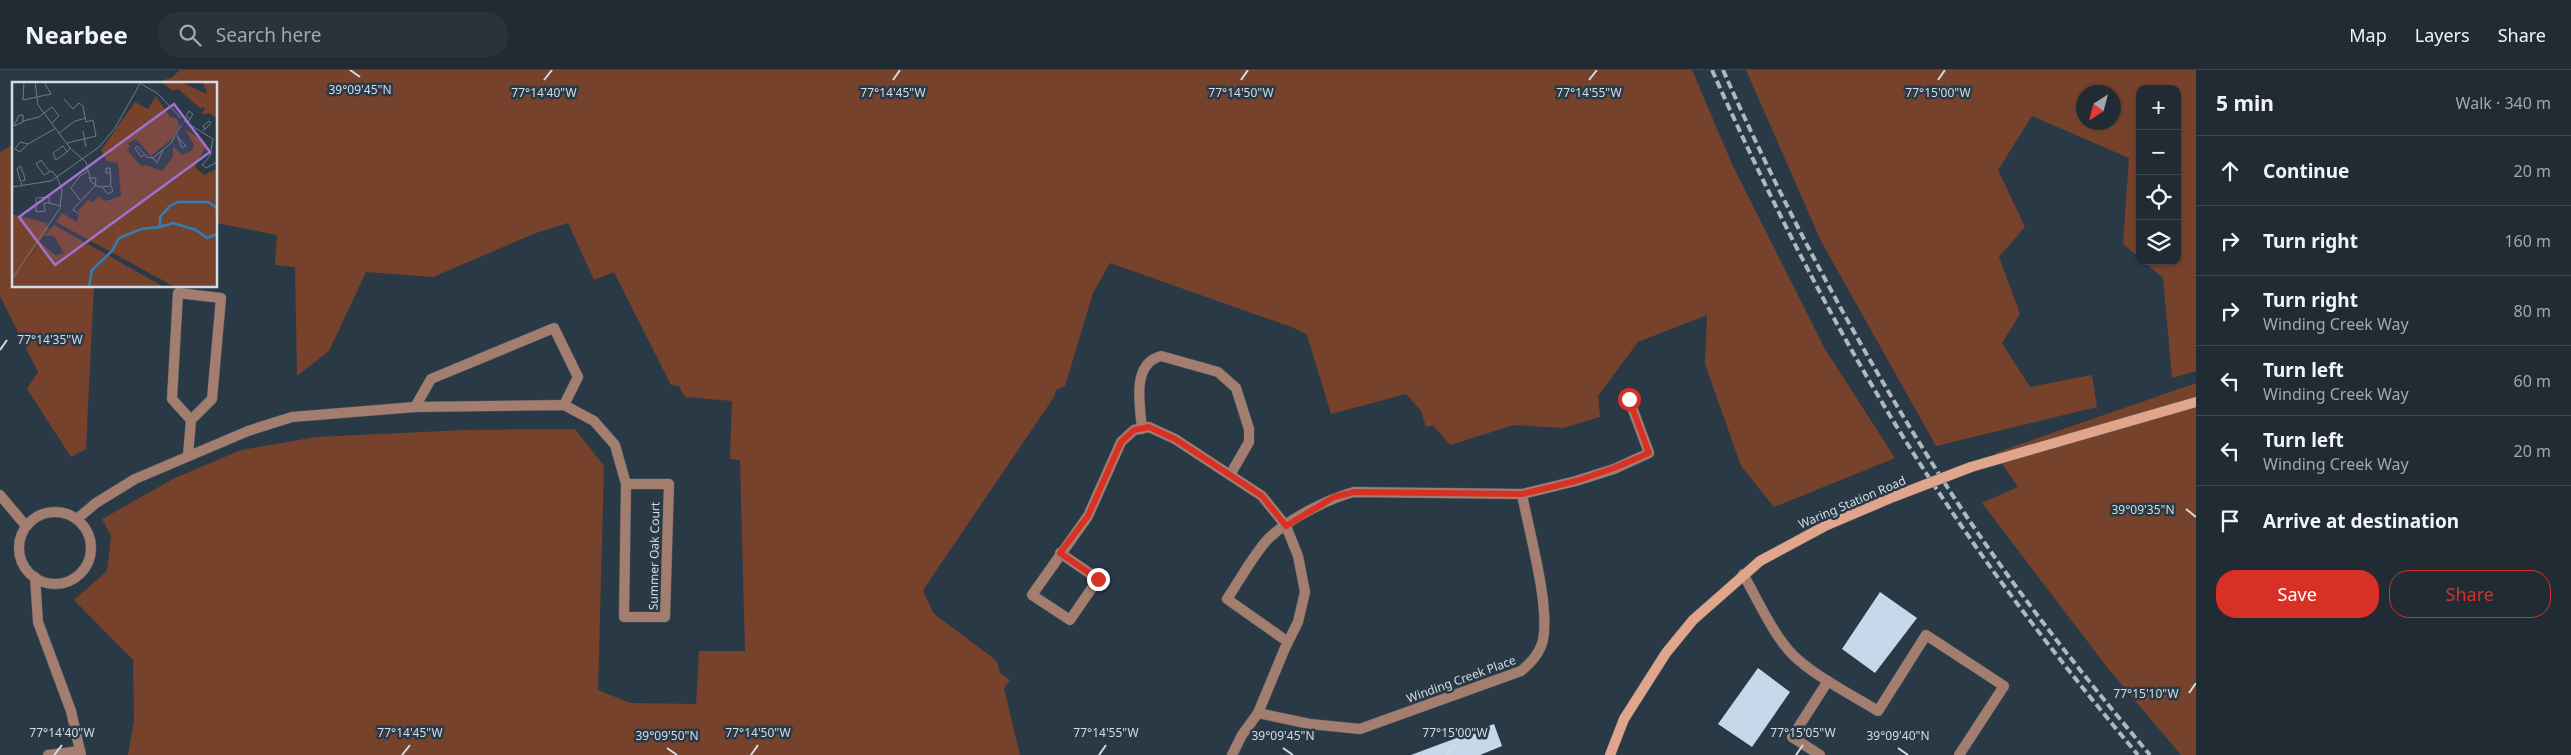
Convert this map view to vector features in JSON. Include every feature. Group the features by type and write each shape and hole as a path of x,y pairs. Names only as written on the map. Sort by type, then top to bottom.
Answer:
{"street":[{"path":"188,455 191,420 212,399 221,298 178,293 172,399 191,420"},
{"path":"415,407 431,379 554,328 578,377 564,405"},
{"path":"1142,429 1139,382 1145,367 1153,358 1161,356 1218,372 1236,388 1249,429 1249,442 1230,475"},
{"path":"1288,642 1227,599 1269,539 1286,526 1334,497 1354,492 1522,494 1576,481 1614,468 1649,453 1629,399"},
{"name":"Waring Station Road","path":"1610,755 1624,719 1666,654 1693,620 1743,574 1791,542 1893,497 1971,467 2196,402"},
{"name":"Summer Oak Court","path":"77,519 96,503 136,479 188,455 248,431 292,417 415,407 564,405 594,421 615,446 626,484 624,617 665,617 668,484 626,484"},
{"path":"1060,553 1098,579 1070,620 1032,595 1060,553 1088,516 1121,442 1134,430 1149,427 1175,439 1262,496 1286,526 1298,556 1305,592 1298,622 1258,714 1242,735 1232,755"},
{"name":"Winding Creek Place","path":"1258,714 1310,724 1360,729 1521,672 1534,659 1543,640 1543,598 1522,494"},
{"path":"0,495 26,526"},
{"path":"54,512 70,515 77,519 85,528 90,539 91,552 88,564 80,574 58,584 46,582 35,577 26,569 19,548 26,526 38,516 54,512"},
{"path":"1743,574 1780,637 1793,655 1828,681 1878,711 1926,635 2004,686 1959,755"},
{"path":"35,577 38,622 71,711 80,753 48,755"},
{"path":"1820,755 1792,737 1828,681"}],"shaded area":[{"path":"180,70 1692,70 1732,164 1825,349 1895,458 1774,507 1741,466 1705,364 1707,315 1638,342 1598,396 1600,417 1563,428 1514,425 1450,445 1433,425 1426,427 1421,411 1406,394 1331,414 1307,335 1294,328 1110,263 1093,293 1065,386 1056,390 1054,397 923,590 933,613 997,661 1000,673 1010,680 1004,688 1020,755 128,755 134,720 133,660 74,600 107,571 111,536 102,519 175,478 241,450 316,437 465,430 575,429 604,466 598,690 630,703 696,704 699,651 745,651 740,460 730,459 732,401 685,397 679,386 671,385 614,272 594,280 568,223 536,233 433,277 366,272 329,351 297,376 295,267 275,265 277,235 218,223 218,82 158,82 171,78"},
{"path":"1746,70 2196,70 2196,371 2172,378 2163,278 2148,265 2181,265 2181,85 2136,85 2136,255 2123,244 2129,158 2032,116 1998,170 2025,227 1999,257 2020,314 2002,343 2030,387 2092,375 2097,407 1936,446 1821,241"},
{"path":"12,145 12,288 94,288 86,449 71,457 27,389 38,372 0,296 0,152"},
{"path":"2196,383 2196,755 2181,755 2110,671 1982,503 2018,487 1995,453"}],"building":[{"path":"1880,592 1917,618 1875,673 1842,649"},
{"path":"1758,668 1790,692 1752,747 1718,724"},
{"path":"1494,724 1502,746 1480,755 1411,755"}],"railway":[{"path":"1712,70 1764,182 1820,293 1881,401 1948,506 2016,602 2088,695 2138,755"},
{"path":"1723,70 1748,126 1830,289 1922,447 1977,532 2024,598 2150,755"}],"route":[{"path":"1098,579 1060,553 1088,516 1102,489 1121,442 1134,430 1149,427 1193,450 1262,496 1286,526 1334,497 1354,492 1522,494 1576,481 1614,468 1649,453 1629,399"}]}
